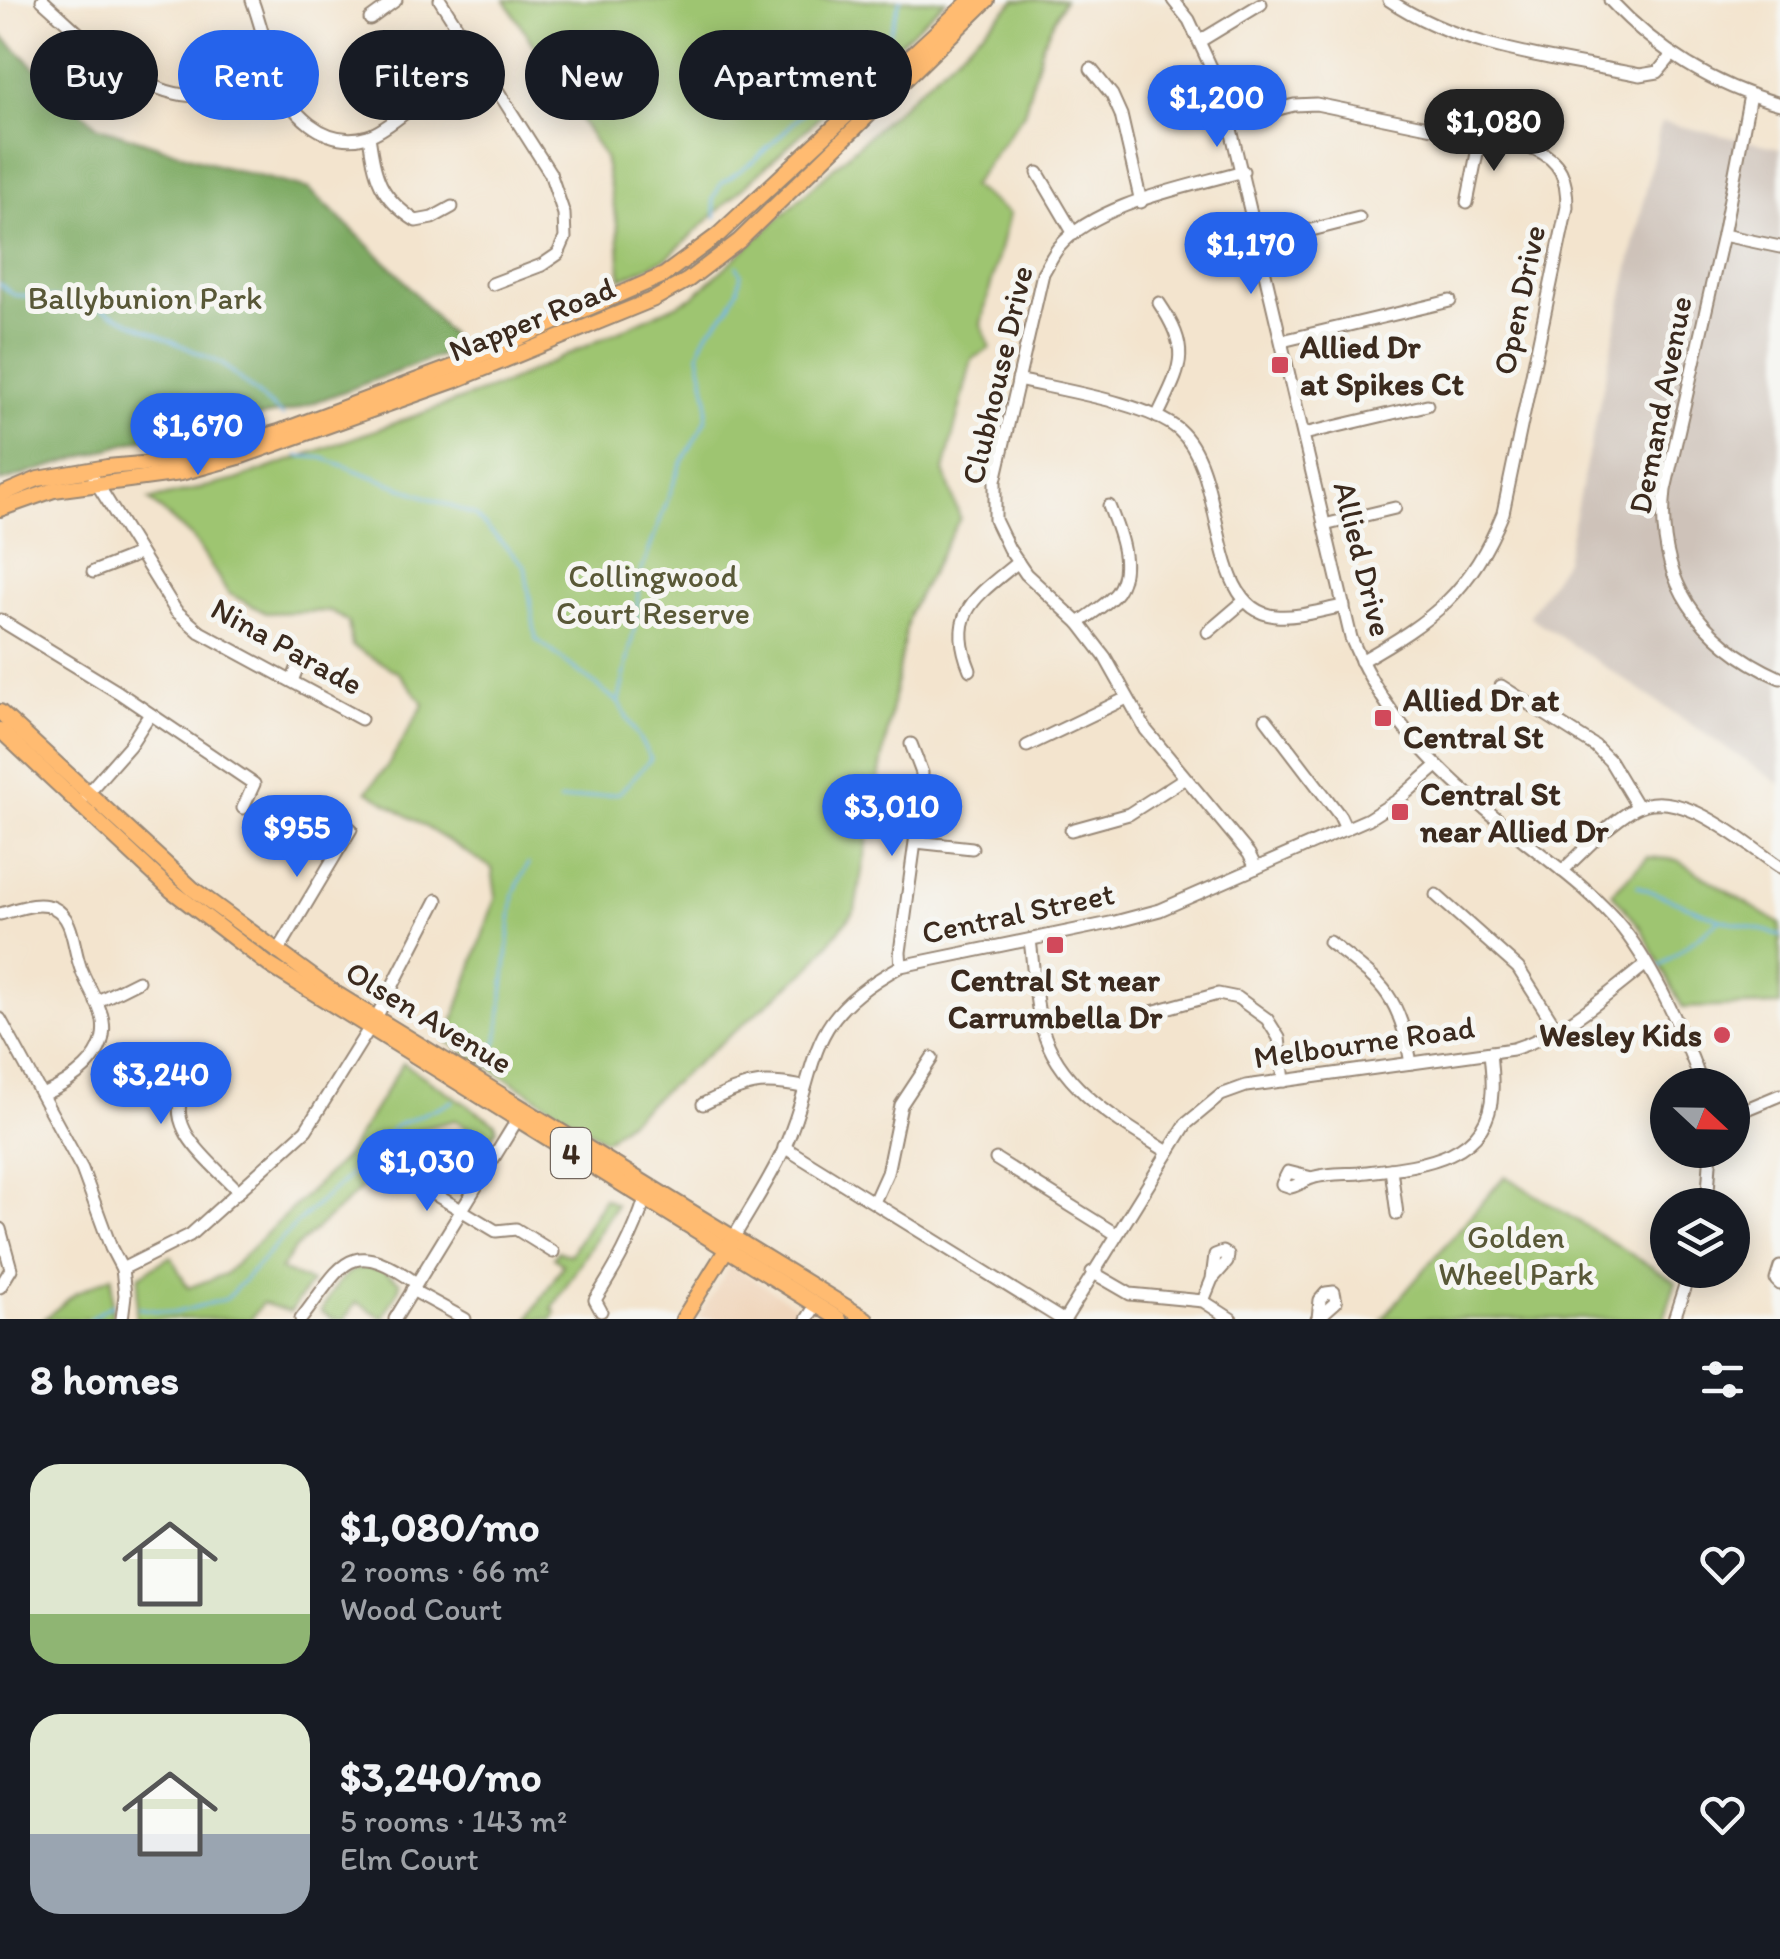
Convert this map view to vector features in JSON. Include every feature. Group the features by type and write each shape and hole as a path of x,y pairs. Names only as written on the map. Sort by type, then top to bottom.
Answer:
{"main road":[{"name":"Napper Road","path":"0,495 38,479 192,457 299,425 458,366 664,274 726,227 971,0"},
{"name":"Napper Road","path":"0,508 42,492 182,473 217,464 456,380 654,300 739,241 987,0"},
{"name":"Olsen Avenue","path":"0,712 218,927 268,965 373,1022 730,1243 866,1319"},
{"name":"Olsen Avenue","path":"0,730 193,889 373,1022 516,1120 703,1234 730,1243 839,1319"},
{"path":"703,1234 711,1255 706,1280"},
{"name":"Central Street","path":"682,1319 730,1243"}],"street":[{"path":"42,0 133,76 178,92"},
{"path":"252,0 261,30"},
{"path":"370,19 396,0"},
{"path":"440,0 457,30"},
{"name":"Allied Drive","path":"1173,0 1200,41 1230,120 1351,638 1361,662 1396,720 1438,766 1473,800 1595,898 1623,930 1671,1014 1695,1068"},
{"path":"1390,0 1412,16 1482,44 1640,75 1658,72 1672,54"},
{"path":"1610,0 1672,54 1720,84 1780,104"},
{"path":"1200,41 1261,4"},
{"path":"1091,69 1112,94 1120,115 1141,202"},
{"name":"Demand Avenue","path":"1750,95 1664,490 1661,521 1666,554 1681,594 1702,624 1726,645 1780,678"},
{"name":"Open Drive","path":"1230,120 1294,105 1316,104 1534,149 1552,158 1567,188 1567,207 1503,513 1474,572 1450,600 1419,628 1361,662"},
{"path":"492,284 542,265 558,254 565,238 564,214 550,173 505,106"},
{"path":"302,120 323,132 346,137 369,136 396,120"},
{"path":"369,136 374,168 384,194 400,210 416,221 432,218 452,207"},
{"path":"1467,202 1480,138"},
{"name":"Clubhouse Drive","path":"1243,170 1141,202 1087,224 1059,246 1043,273 1018,380 995,480 995,520 1026,574 1079,623 1105,657 1146,730 1249,854 1256,868"},
{"path":"1038,173 1074,234"},
{"path":"1260,243 1359,218"},
{"path":"1722,234 1780,247"},
{"path":"1282,341 1450,301"},
{"path":"1156,417 1182,356 1159,302"},
{"path":"1018,380 1156,417 1178,430 1206,471 1230,578 1243,602 1278,616 1344,606"},
{"path":"1304,434 1427,405"},
{"name":"Nina Parade","path":"90,470 176,611 200,632 361,719"},
{"path":"1079,623 1116,593 1123,576 1121,534 1110,506"},
{"path":"1324,525 1395,508"},
{"path":"93,572 139,554"},
{"path":"970,670 959,634 964,611 1018,562"},
{"path":"1208,632 1243,602"},
{"path":"0,620 118,692 254,784 243,808"},
{"path":"292,681 300,658"},
{"path":"1501,686 1595,746 1610,761 1637,806"},
{"path":"1027,746 1127,698"},
{"path":"83,798 120,758 150,714"},
{"path":"1266,718 1346,829"},
{"path":"901,966 922,774 910,744"},
{"name":"Central Street","path":"730,1243 784,1147 817,1045 835,1016 862,990 901,966 1160,910 1382,811 1438,766"},
{"path":"1071,830 1129,814 1185,778"},
{"path":"1562,871 1637,806 1656,802 1676,803 1695,811 1780,866"},
{"path":"277,953 351,829"},
{"path":"916,842 972,848"},
{"path":"1436,895 1518,968 1558,1031"},
{"path":"122,1269 190,1235 306,1130 373,1022 437,900"},
{"path":"0,914 35,905 58,910 68,921 84,982 103,1022 98,1048 78,1076 42,1094"},
{"path":"1030,940 1042,1026 1064,1071 1106,1112 1168,1152"},
{"path":"1328,942 1392,996 1403,1022 1410,1063"},
{"name":"Melbourne Road","path":"784,1147 1063,1319 1186,1124 1221,1094 1246,1086 1490,1052 1540,1040 1558,1031 1645,966"},
{"path":"96,1002 138,982"},
{"path":"1148,1014 1218,994 1238,998 1267,1018 1279,1038 1284,1081"},
{"path":"0,1019 82,1169 122,1269 122,1319"},
{"path":"1312,1178 1391,1169 1458,1152 1475,1138 1487,1116 1492,1095 1490,1052"},
{"path":"216,1058 184,1089 177,1110 184,1132 240,1192"},
{"path":"874,1202 890,1160 901,1104 932,1058"},
{"path":"703,1104 765,1080 803,1088"},
{"path":"1750,1108 1780,1095"},
{"path":"394,1319 516,1120"},
{"path":"996,1159 1116,1234"},
{"path":"1391,1169 1397,1214"},
{"path":"429,1184 460,1211 496,1231 516,1230 549,1245"},
{"path":"601,1311 594,1300 621,1260 646,1200"},
{"path":"0,1228 12,1269 0,1287"},
{"path":"300,1319 337,1268 356,1259 378,1260 465,1319"},
{"path":"1780,1267 1776,1280 1780,1284"},
{"path":"1092,1272 1130,1294 1203,1301 1231,1319"},
{"path":"1203,1301 1212,1279"},
{"path":"1674,1319 1684,1288"},
{"path":"807,1319 816,1304"}],"shaded area":[{"path":"1661,122 1780,148 1780,784 1529,616 1565,560"},
{"path":"731,1265 796,1306 795,1319 698,1319"}],"green space":[{"path":"505,0 946,0 912,31 679,30 679,120 816,120 667,258 621,279 618,229 604,157 581,120 659,120 659,30 525,32"},
{"name":"Collingwood Court Reserve","path":"1016,0 1064,0 1043,42 1024,113 971,186 1009,214 981,324 990,348 972,359 944,471 960,518 909,613 855,910 809,969 605,1140 447,1041 496,896 492,868 367,791 388,765 424,704 399,673 352,646 348,622 331,611 266,613 228,593 193,538 149,500 236,480 504,384 693,297 885,120 912,120 912,96"},
{"name":"Ballybunion Park","path":"0,34 30,62 30,120 91,120 97,126 219,166 309,189 397,272 461,348 291,411 152,436 0,482"},
{"path":"1648,857 1677,860 1780,924 1780,1005 1683,1008 1641,928 1612,893"},
{"path":"403,1063 495,1123 497,1129 489,1141 455,1120 420,1129 396,1143 360,1190 294,1249 280,1270 311,1282 290,1312 262,1303 251,1319 135,1319 139,1276 171,1256 188,1288 225,1274 345,1157"},
{"name":"Golden Wheel Park","path":"1505,1176 1650,1266 1650,1288 1674,1288 1664,1319 1382,1319"},
{"path":"604,1198 616,1205 552,1309 556,1312 552,1319 528,1319 563,1265 554,1257 558,1251 570,1255"},
{"path":"363,1267 380,1269 400,1282 383,1318 356,1302 345,1319 334,1319 321,1312 343,1278"},
{"path":"112,1276 112,1319 44,1319 76,1293"}],"waterway":[{"path":"716,218 713,199 721,184 755,160 855,63 888,38 900,0"},
{"path":"619,700 636,621 639,578 680,466 706,420 708,399 699,354 707,333 728,309 738,289 741,274 737,266"},
{"path":"0,284 14,295 85,301 222,364 283,416"},
{"path":"298,456 323,458 474,515 525,566 536,639 618,702 651,759 619,793 559,801"},
{"path":"486,1065 498,1040 514,893 528,864"},
{"path":"1637,886 1720,919"},
{"path":"1659,967 1721,919 1780,935"},
{"path":"138,1308 174,1313 226,1299 395,1126 453,1101"},
{"path":"89,1319 113,1304"}],"place":[{"name":"Allied Dr at Spikes Ct","path":"1280,365"},
{"name":"Allied Dr at Central St","path":"1383,718"},
{"name":"Central St near Allied Dr","path":"1400,812"},
{"name":"Central St near Carrumbella Dr","path":"1055,945"},
{"name":"Wesley Kids","path":"1722,1035"}]}
